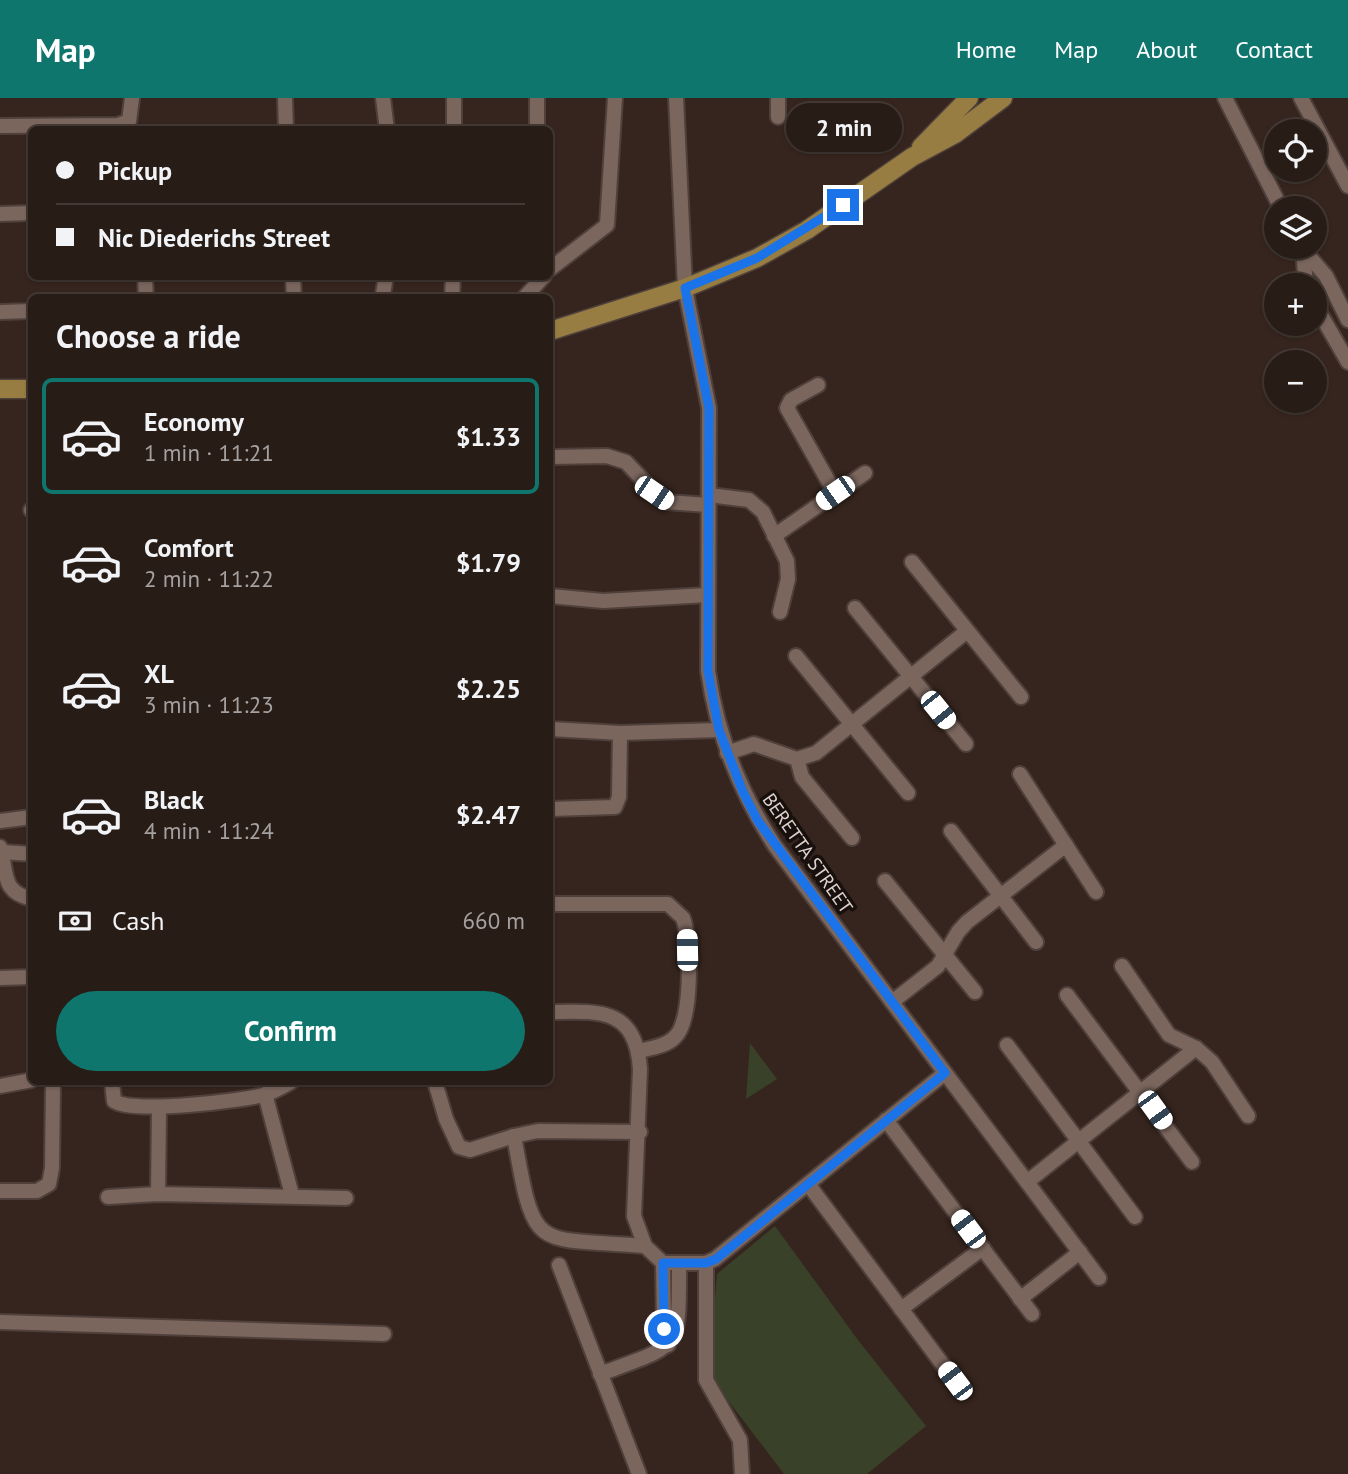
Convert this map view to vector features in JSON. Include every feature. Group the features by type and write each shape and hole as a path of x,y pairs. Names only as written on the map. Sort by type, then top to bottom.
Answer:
{"street":[{"path":"0,126 118,125 129,121 132,98"},
{"path":"285,98 286,126"},
{"path":"383,98 386,126"},
{"path":"454,98 454,126"},
{"path":"537,98 537,126"},
{"path":"553,267 607,225 615,98"},
{"name":"BERETTA STREET","path":"676,98 685,288 709,408 708,671 719,730 758,821 1100,1278"},
{"path":"778,98 778,117"},
{"path":"912,157 969,98"},
{"path":"553,330 685,288 780,246 912,157 955,134 1003,98"},
{"path":"1225,98 1275,196"},
{"path":"1301,98 1348,186"},
{"path":"0,214 28,213"},
{"path":"1311,259 1326,276 1348,320"},
{"path":"383,294 385,280"},
{"path":"0,312 28,312"},
{"path":"1327,324 1348,362"},
{"path":"1333,334 1348,325"},
{"path":"818,384 791,400 787,408 835,493"},
{"path":"0,389 28,389"},
{"path":"553,457 607,456 626,462 654,493 667,502 749,500 763,512 788,570 780,611"},
{"path":"774,536 864,473"},
{"path":"912,562 1021,697"},
{"path":"553,596 603,601 708,595"},
{"path":"855,608 966,744"},
{"path":"727,752 754,744 797,759 816,753 967,631"},
{"path":"796,656 908,793"},
{"path":"553,729 620,733 719,730"},
{"path":"553,808 615,807 619,797 620,733"},
{"path":"797,759 802,777 852,838"},
{"path":"1020,774 1096,892"},
{"path":"0,821 28,818"},
{"path":"951,831 1036,942"},
{"path":"892,1002 938,967 958,932 1066,845"},
{"path":"28,853 1,850 10,889 28,898"},
{"path":"885,881 975,992"},
{"path":"553,904 668,904 684,918 688,997 682,1028 668,1042 639,1051"},
{"path":"1122,966 1169,1035 1196,1048 1219,1071 1248,1116"},
{"path":"0,978 28,977"},
{"path":"1067,995 1192,1162"},
{"path":"553,1012 585,1011 614,1017 633,1033 639,1051 640,1132 634,1216 645,1246 663,1263 706,1263 716,1259 945,1073"},
{"path":"1007,1045 1135,1216"},
{"path":"1027,1182 1196,1048"},
{"path":"0,1086 28,1081"},
{"path":"0,1191 37,1191 48,1184 52,1168 53,1085"},
{"path":"111,1085 112,1098 117,1103 128,1107 159,1108 265,1094 285,1085"},
{"path":"436,1085 446,1119 459,1147 471,1150 538,1131 640,1132"},
{"path":"265,1094 292,1195"},
{"path":"158,1194 159,1108"},
{"path":"886,1120 1032,1314"},
{"path":"514,1136 526,1203 532,1221 542,1232 551,1238 568,1242 645,1246"},
{"path":"808,1184 955,1381"},
{"path":"108,1197 158,1194 346,1198"},
{"path":"901,1309 983,1248"},
{"path":"1020,1299 1080,1252"},
{"path":"663,1263 664,1329 668,1345"},
{"path":"706,1263 706,1380 740,1440 742,1474"},
{"path":"559,1265 639,1474"},
{"path":"600,1374 649,1356 668,1345 677,1331 679,1265"},
{"path":"0,1322 384,1334"}],"green space":[{"path":"750,1043 777,1079 746,1099"},
{"path":"775,1226 858,1340 926,1426 867,1474 784,1474 714,1382 712,1336 717,1274"}],"route":[{"path":"664,1329 663,1263 706,1263 716,1259 945,1073 758,821 743,792 719,730 708,671 709,408 685,288 780,246 843,205"}]}
